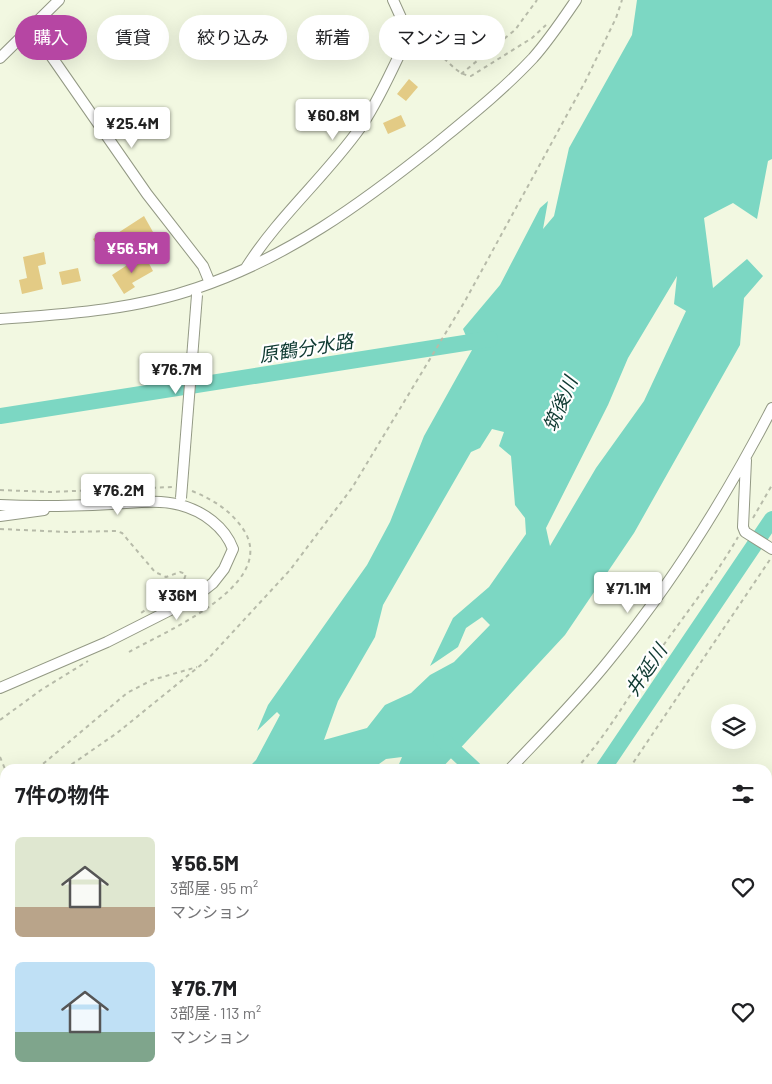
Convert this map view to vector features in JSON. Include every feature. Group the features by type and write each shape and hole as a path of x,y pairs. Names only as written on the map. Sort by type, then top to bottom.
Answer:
{"street":[{"path":"43,15 59,0"},
{"path":"393,0 400,15"},
{"path":"0,319 106,309 197,292 210,283 281,253 343,215 499,92 535,56 576,0"},
{"path":"0,58 15,43"},
{"path":"54,60 147,194 202,266 210,283"},
{"path":"246,268 263,242 314,186 361,127 396,60"},
{"path":"180,501 197,292"},
{"path":"515,764 609,660 667,585 746,459 772,408"},
{"path":"746,459 744,529 772,549"},
{"path":"0,505 57,506 180,501 212,521 225,532 233,549 231,559 213,583 194,598 107,642 0,688"},
{"path":"0,516 33,513 57,506"}],"path":[{"path":"461,74 515,30 538,0"},
{"path":"72,764 117,733 199,667 290,570 352,488 470,292 585,82 616,18 622,0"},
{"path":"444,60 461,74 470,76 479,73 532,38 550,22"},
{"path":"580,764 606,732 659,651 724,562 772,485"},
{"path":"0,490 50,492 174,487"},
{"path":"129,652 218,602 234,587 250,559 249,540 241,526 226,509 210,498 192,491"},
{"path":"0,529 67,532 118,531 126,536 155,572 166,577 180,572 186,574 182,584 141,614"},
{"path":"632,764 772,556"},
{"path":"0,720 94,657"},
{"path":"44,764 127,692 152,680 199,667"}],"water":[{"name":"筑後川","path":"637,0 772,0 772,159 768,161 757,219 733,203 704,218 713,288 747,259 763,276 744,298 740,345 634,533 565,635 446,764 399,764 402,757 386,759 379,764 252,764 280,715 277,712 257,731 268,705 367,565 390,522 424,436 472,350 463,329 500,285 540,208 548,201 543,229 554,216 569,148 632,35","holes":["677,276 674,304 686,311 644,401 596,468 550,546 546,528 608,405 628,358","492,429 504,432 499,446 511,456 515,505 525,518 526,534 489,587 453,618 430,666 458,647 466,628 482,617 490,625 454,662 430,675 411,693 385,705 367,728 324,740 338,701 375,637 383,605 471,452 480,448"]}],"building":[{"path":"409,79 418,87 406,101 397,94"},
{"path":"401,115 406,126 388,134 383,123"},
{"path":"144,216 153,232 145,238 143,235 105,259 93,239 102,233 107,240"},
{"path":"44,252 46,264 38,266 43,289 22,294 19,280 27,278 23,257"},
{"path":"144,254 153,271 132,283 135,287 124,294 112,275"},
{"path":"78,268 81,281 62,285 59,272"}],"waterway":[{"name":"原鶴分水路","path":"0,416 490,339"},
{"name":"井延川","path":"606,764 772,519"},
{"name":"井延川","path":"441,738 469,764"}]}
